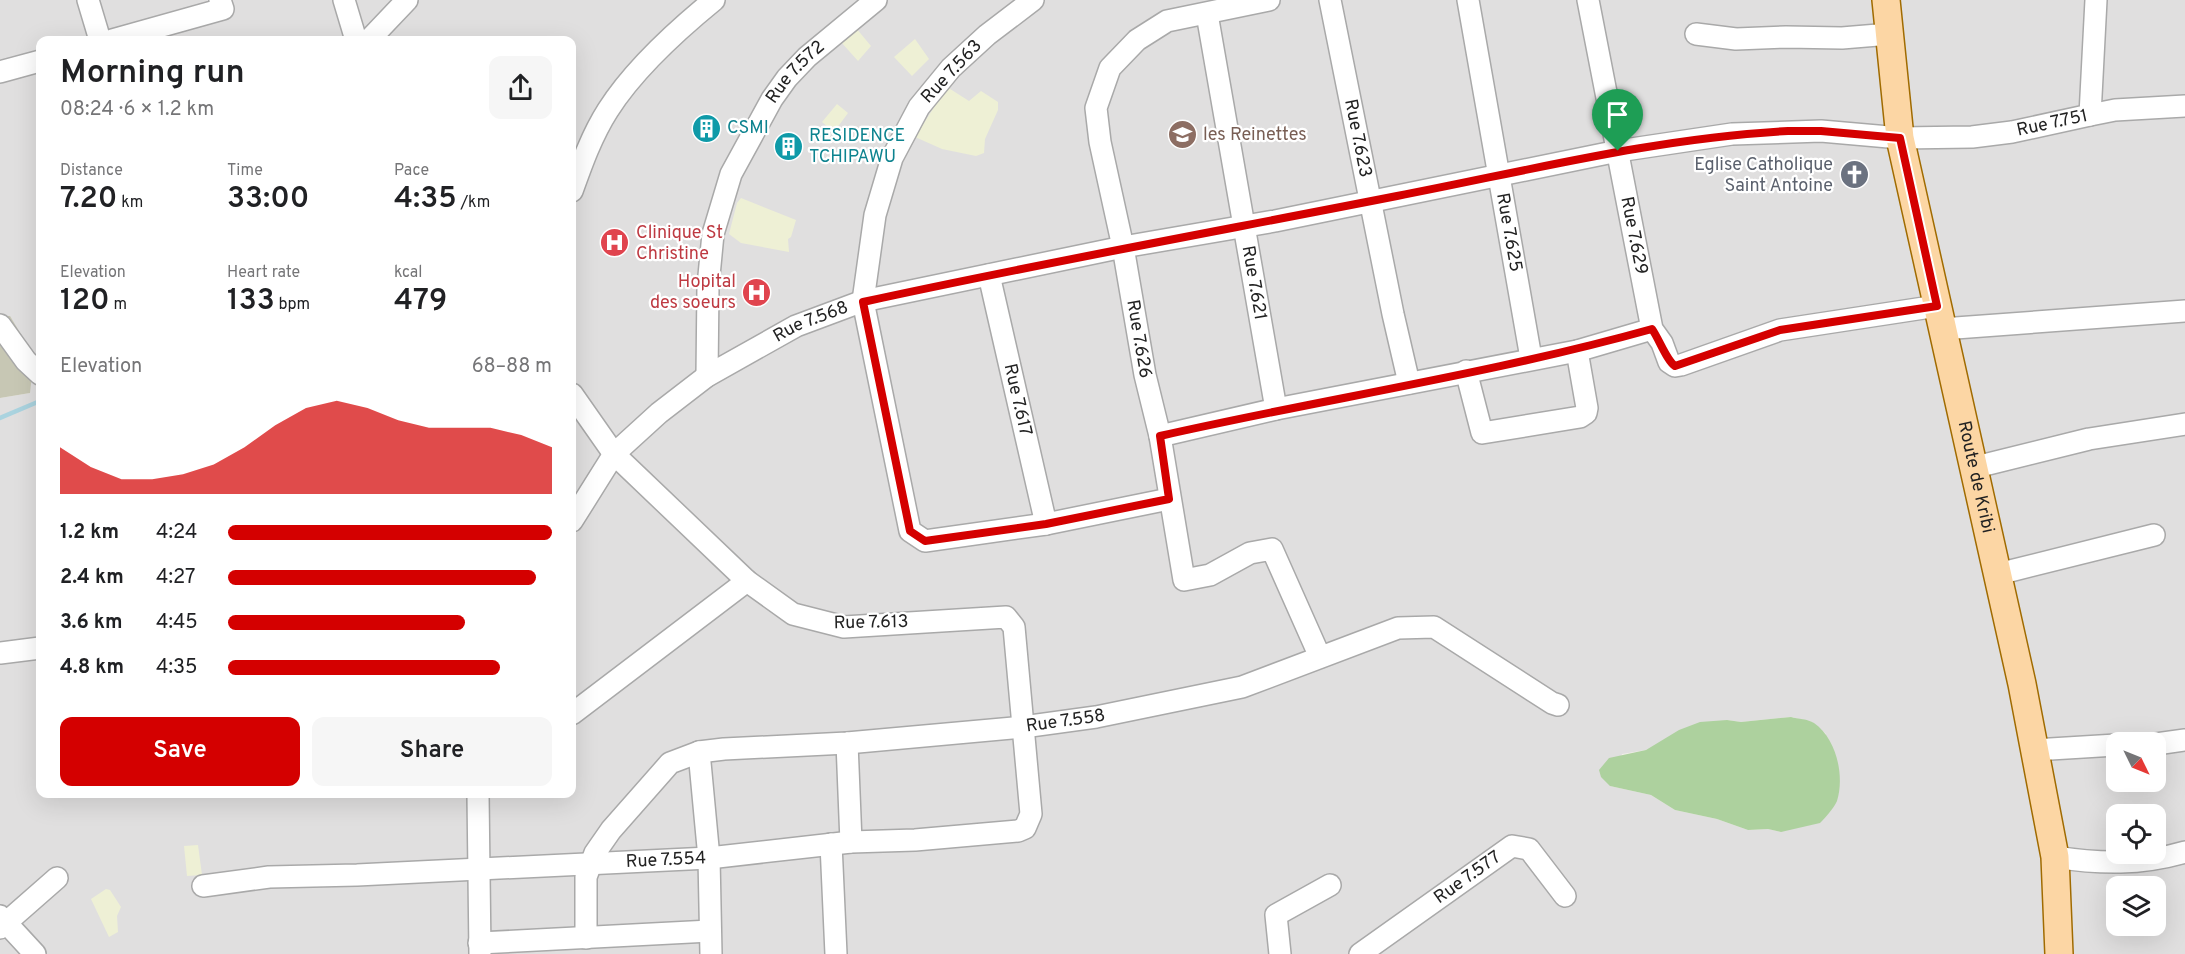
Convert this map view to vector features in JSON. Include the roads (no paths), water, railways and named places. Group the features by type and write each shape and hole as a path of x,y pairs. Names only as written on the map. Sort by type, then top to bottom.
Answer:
{"main road":[{"name":"Route de Kribi","path":"1886,0 1900,138 1972,468 1998,574 2055,857 2059,954"}],"street":[{"path":"88,0 99,36"},
{"path":"344,0 355,36"},
{"path":"373,36 406,0"},
{"path":"576,180 588,146 608,109 641,69 714,0"},
{"name":"Rue 7.572","path":"707,376 708,286 713,234 731,174 772,99 787,78 807,57 876,0"},
{"name":"Rue 7.563","path":"1033,0 987,35 951,68 919,107 892,158 875,215 863,302 910,531 925,541 1046,524 1169,499"},
{"name":"Rue 7.626","path":"1269,0 1167,21 1137,40 1110,68 1096,108 1100,142 1123,247 1145,375 1160,436 1184,580 1210,575 1250,554 1272,549 1320,657"},
{"name":"Rue 7.623","path":"1330,0 1409,383"},
{"name":"Rue 7.625","path":"1468,0 1531,358"},
{"name":"Rue 7.629","path":"1588,0 1652,329 1662,343 1669,362 1675,366 1780,330 1939,317"},
{"name":"Rue 7.751","path":"1900,138 1972,137 2012,132 2090,115 2096,0"},
{"path":"125,36 222,5"},
{"name":"Rue 7.621","path":"1207,14 1276,410"},
{"path":"1696,34 1736,39 1842,38 1890,34"},
{"path":"0,72 36,61"},
{"path":"2090,115 2125,109 2185,106"},
{"name":"Rue 7.568","path":"576,515 614,454 659,413 707,376 796,326 863,302 1123,247 1243,227 1618,151 1732,134 1777,131 1821,131 1900,138"},
{"name":"Rue 7.617","path":"989,275 1046,524"},
{"path":"1939,317 2185,311"},
{"path":"0,326 26,361 36,370"},
{"path":"1160,436 1466,371 1577,351 1652,329"},
{"path":"1466,371 1482,433 1580,417 1586,413 1587,408 1577,351"},
{"path":"576,400 614,454"},
{"path":"1972,468 2089,439 2185,424"},
{"name":"Rue 7.613","path":"614,454 747,581 793,614 817,623 844,627 1006,617 1014,627 1023,727"},
{"path":"1998,574 2154,536"},
{"path":"576,711 747,581"},
{"name":"Rue 7.558","path":"590,864 610,830 670,763 699,752 847,743 1023,727 1096,717 1242,687 1398,628 1434,627 1558,705"},
{"path":"0,653 36,648"},
{"name":"Rue 7.554","path":"203,886 278,876 477,870 710,858 841,843 915,840 1018,831 1025,828 1031,814 1023,727"},
{"path":"2166,743 2185,740"},
{"path":"836,954 847,743"},
{"path":"2034,750 2106,746"},
{"path":"699,752 710,858 711,954"},
{"path":"478,798 479,949 586,938 710,931"},
{"name":"Rue 7.577","path":"1360,954 1512,846 1529,849 1565,896"},
{"path":"2055,857 2109,864 2160,860 2185,852"},
{"path":"586,938 586,877 590,864"},
{"path":"35,954 2,922 57,878"},
{"path":"1280,954 1276,915 1330,885"}],"waterway":[{"path":"0,418 36,403"}],"place":[{"name":"CSMI","path":"706,128"},
{"name":"les Reinettes","path":"1182,135"},
{"name":"RESIDENCE TCHIPAWU","path":"788,146"},
{"name":"Eglise Catholique Saint Antoine","path":"1854,175"},
{"name":"Clinique St Christine","path":"615,243"},
{"name":"Hopital des soeurs","path":"757,292"}]}
